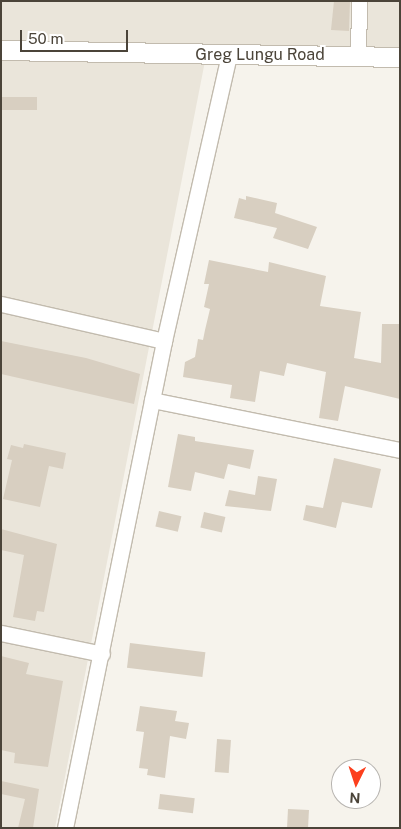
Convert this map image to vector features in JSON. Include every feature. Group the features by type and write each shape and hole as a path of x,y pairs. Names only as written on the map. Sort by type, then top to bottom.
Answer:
{"street":[{"path":"358,55 360,1"},
{"name":"Greg Lungu Road","path":"1,50 400,57"},
{"path":"65,828 102,654 164,341 228,55"},
{"path":"1,304 164,341"},
{"path":"152,400 400,450"},
{"path":"1,633 102,654"}],"shaded area":[{"path":"1,1 400,1 400,58 206,56 55,828 1,828"}],"building":[{"path":"334,1 350,1 349,31 331,30"},
{"path":"1,97 37,97 37,110 1,110"},
{"path":"246,196 277,203 275,213 317,227 308,249 273,238 277,228 234,218 239,198 246,200"},
{"path":"209,260 268,272 269,262 326,276 320,306 361,312 354,358 381,363 382,324 400,324 400,399 345,386 338,421 319,418 326,372 287,363 284,376 260,371 255,402 230,398 232,385 183,377 185,362 195,357 198,339 203,340 210,309 204,307 209,284 204,284"},
{"path":"1,341 86,358 140,374 134,404 1,374"},
{"path":"178,434 195,437 195,441 254,450 250,469 228,464 224,479 195,472 191,491 168,487"},
{"path":"24,444 66,453 63,469 49,466 40,507 3,499 12,460 7,459 11,445 23,448"},
{"path":"334,458 381,469 372,508 342,502 336,528 303,520 306,505 323,508"},
{"path":"258,476 277,479 271,511 225,506 229,490 255,495"},
{"path":"159,511 181,516 178,532 155,527"},
{"path":"204,512 225,517 222,533 200,528"},
{"path":"1,529 57,544 44,612 37,611 35,621 13,617 24,555 1,550"},
{"path":"130,643 205,652 202,677 127,668"},
{"path":"1,656 29,663 26,674 63,681 48,767 14,763 15,753 1,750"},
{"path":"140,706 177,711 175,721 189,723 186,739 170,736 165,778 147,775 148,769 139,768 144,732 136,731"},
{"path":"217,739 231,740 229,773 215,772"},
{"path":"1,781 39,789 33,828 18,828 25,799 1,794"},
{"path":"160,794 195,798 193,813 158,809"},
{"path":"288,809 309,810 308,828 287,828"}]}
